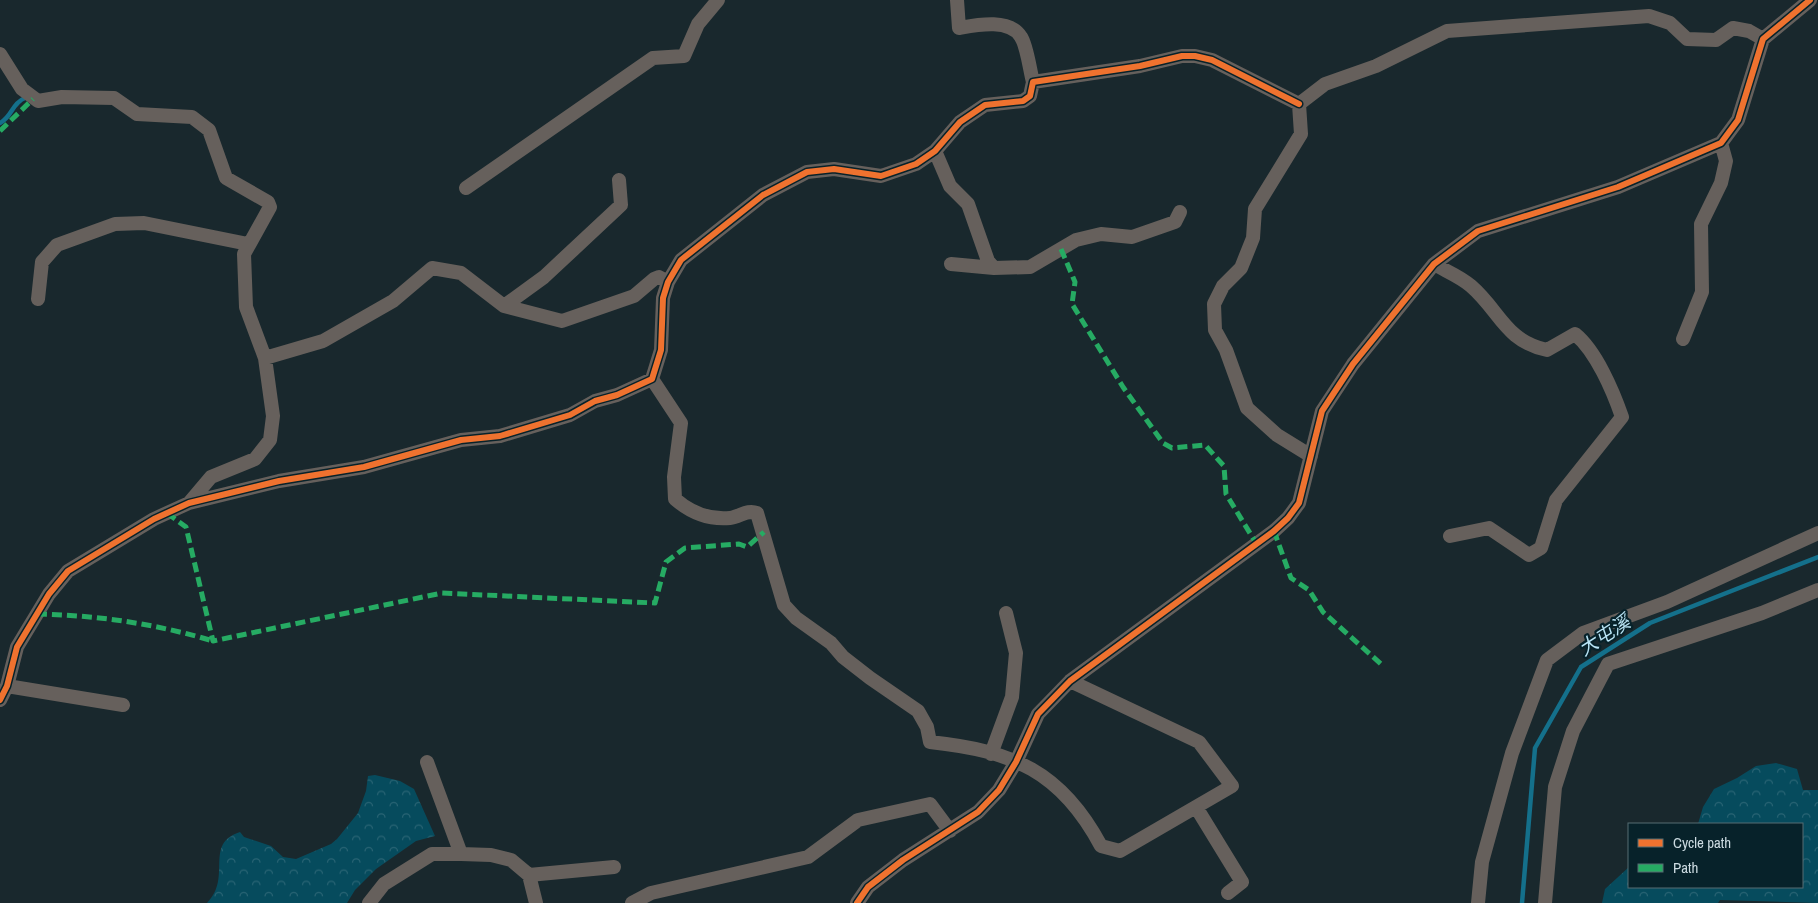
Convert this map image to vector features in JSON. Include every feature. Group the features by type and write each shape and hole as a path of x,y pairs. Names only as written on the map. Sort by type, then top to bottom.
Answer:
{"street":[{"path":"466,188 653,58 684,56 698,24 718,0"},
{"path":"0,700 7,686 18,647 49,594 68,572 154,519 190,503 279,481 364,467 461,440 500,436 570,415 595,400 617,395 652,379 661,350 663,298 668,282 681,260 762,195 807,172 834,168 881,176 916,164 935,151 960,122 985,105 1023,101 1030,96 1033,82 1021,37 1013,30 989,22 959,28 957,0"},
{"path":"857,903 868,887 902,860 978,812 999,790 1016,762 1038,714 1070,681 1282,524 1299,503 1322,411 1353,364 1434,264 1478,231 1618,187 1721,143 1738,120 1763,39 1810,0"},
{"path":"1299,104 1325,84 1376,66 1447,30 1649,16 1670,24 1687,39 1716,40 1733,28 1749,31 1763,39"},
{"path":"0,54 22,89 38,101 62,97 114,98 137,114 192,117 209,130 226,178 268,202 270,208 244,254 246,307 265,358 273,416 270,440 255,459 211,477 190,503"},
{"path":"1033,82 1140,66 1182,56 1196,56 1212,60 1299,104"},
{"path":"1299,104 1302,134 1255,209 1253,238 1241,268 1223,286 1214,304 1215,330 1226,350 1247,408 1277,435 1311,456"},
{"path":"1683,339 1702,292 1701,224 1721,183 1726,161 1721,143"},
{"path":"935,151 950,186 968,204 988,261 994,268"},
{"path":"504,306 544,277 621,205 619,180"},
{"path":"951,264 994,268 1030,267 1076,240 1101,234 1132,237 1175,222 1180,212"},
{"path":"38,299 42,262 57,245 115,224 144,223 248,244"},
{"path":"1434,264 1471,286 1509,331 1530,346 1547,350 1575,334 1584,341 1613,393 1622,417 1556,500 1541,548 1529,554 1489,528 1450,536"},
{"path":"265,358 324,341 393,301 432,268 461,273 504,306 562,321 634,296 654,278 668,282"},
{"path":"652,379 681,423 674,477 675,499 696,515 730,518 752,511 757,513 784,605 796,618 831,643 843,657 918,711 927,727 930,742 968,746 1028,766 1062,790 1087,820 1102,846 1120,851 1232,786 1199,742 1070,681"},
{"path":"1478,903 1482,862 1512,753 1547,660 1583,633 1667,602 1818,533"},
{"path":"1545,903 1554,787 1574,731 1608,664 1762,613 1818,590"},
{"path":"991,754 1012,697 1016,653 1006,613"},
{"path":"7,686 123,705"},
{"path":"427,762 461,854"},
{"path":"632,903 651,893 808,857 858,820 930,804 950,831"},
{"path":"1196,807 1242,882 1228,893"},
{"path":"369,903 384,884 432,854 490,855 512,860 529,875 536,903"},
{"path":"529,875 614,867"}],"green space":[{"path":"1776,763 1797,769 1803,790 1818,790 1818,903 1720,900 1718,903 1602,903 1605,889 1628,868 1628,888 1803,888 1803,823 1698,823 1703,807 1714,789 1756,766"},
{"path":"375,775 400,781 414,789 435,836 416,841 376,869 355,890 347,903 207,903 218,883 220,853 223,844 229,837 240,832 244,837 271,846 283,857 296,859 331,844 337,839 358,813 366,791 368,776"}],"waterway":[{"path":"0,123 17,103 25,98"},
{"name":"大屯溪","path":"1522,903 1535,748 1581,667 1650,623 1818,557"}],"marked path":[{"path":"0,131 33,99"},
{"path":"1061,249 1075,282 1072,304 1123,387 1163,443 1172,448 1205,445 1224,466 1226,494 1256,543"},
{"path":"167,513 186,527 213,641 442,593 655,603 666,562 685,548 739,544 747,547 764,532"},
{"path":"1274,531 1291,578 1309,590 1323,612 1381,664"},
{"path":"37,614 104,618 148,625 213,641"}],"cycle path":[{"path":"857,903 868,887 903,860 978,812 999,790 1016,762 1038,714 1070,681 1274,531 1288,518 1299,503 1322,411 1353,364 1434,264 1478,231 1618,187 1721,143 1738,120 1763,39 1810,0"},
{"path":"0,700 7,686 17,647 49,594 68,571 154,519 189,503 279,481 364,467 461,440 500,436 570,415 595,401 617,395 652,379 661,350 663,298 668,282 681,260 763,195 807,172 834,169 881,176 916,164 935,151 960,122 985,105 1023,101 1030,96 1033,82 1140,66 1182,56 1195,56 1212,60 1299,104"}]}
